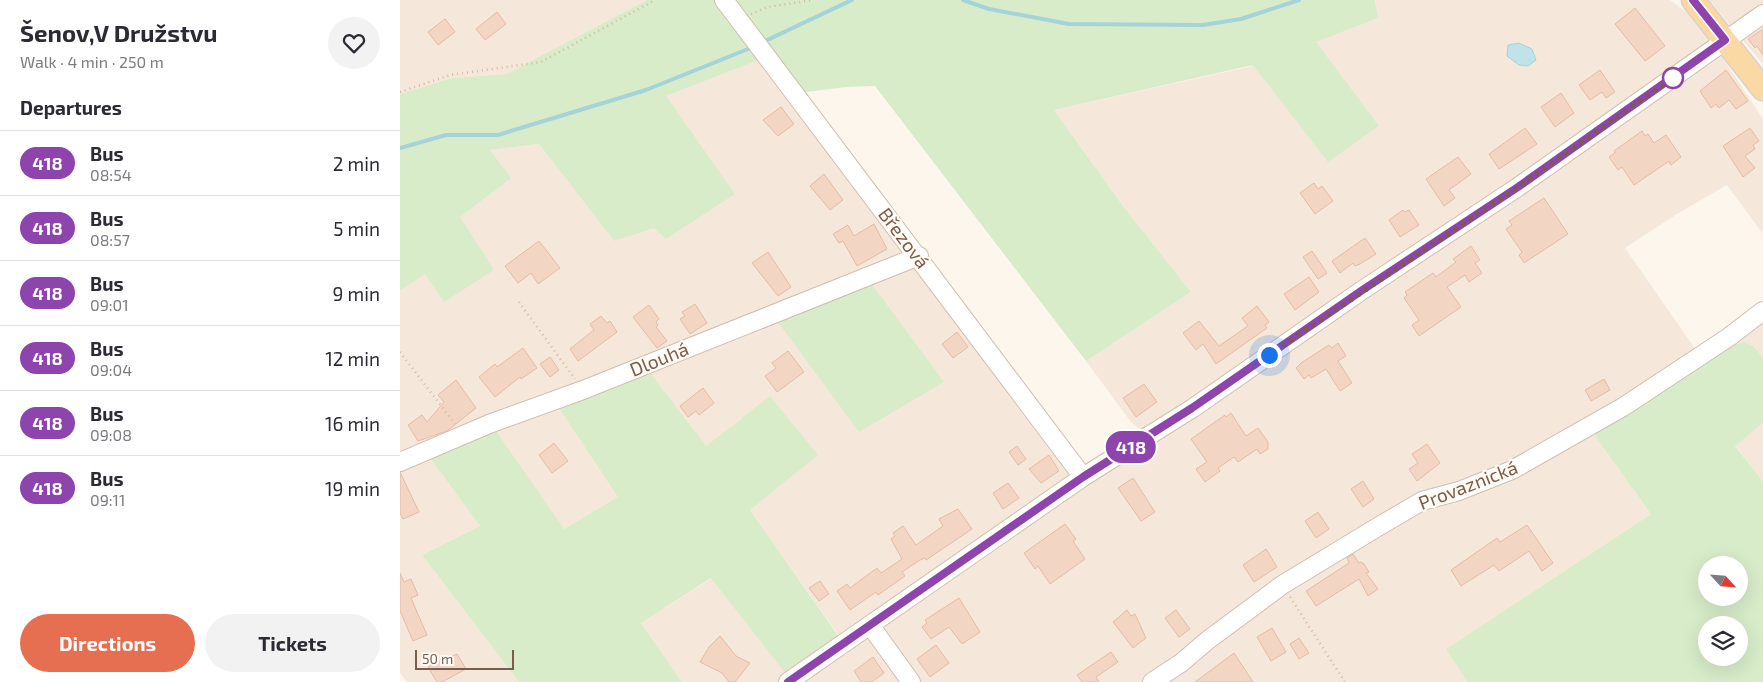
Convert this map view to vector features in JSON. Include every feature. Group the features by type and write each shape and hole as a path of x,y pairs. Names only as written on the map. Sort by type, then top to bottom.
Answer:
{"main road":[{"path":"1693,0 1763,89"}],"street":[{"name":"Březová","path":"724,0 919,256 957,311 1083,477"},
{"path":"788,682 1083,477 1192,408 1353,296 1518,187 1763,14"},
{"name":"Dlouhá","path":"400,462 463,435 583,390 919,256"},
{"name":"Provaznická","path":"1152,682 1181,663 1208,640 1282,585 1422,501 1459,491 1512,470 1623,407 1729,338 1763,311"},
{"path":"870,625 911,682"}],"path":[{"path":"400,92 450,75 541,62 655,0"},
{"path":"738,19 767,7 814,0"},
{"path":"519,302 583,390"},
{"path":"400,352 463,435"},
{"path":"1282,585 1346,682"}],"shaded area":[{"path":"400,0 647,0 506,74 451,78 400,94"},
{"path":"1375,0 1670,0 1692,16 1709,37 1763,119 1763,234 1727,185 1677,214 1625,248 1698,353 1763,302 1763,357 1753,346 1683,377 1592,432 1651,514 1446,649 1467,682 682,682 641,623 712,578 785,673 839,636 750,510 817,455 741,418 706,447 564,529 551,512 432,459 480,526 422,555 519,682 407,682 400,673 400,177 489,150 539,144 614,241 666,96 762,59 1074,474 1143,432 1131,422 1086,361 1191,292 1123,206 1054,110 1248,67 1378,18"},
{"path":"1709,0 1763,0 1763,64 1739,36"},
{"path":"1763,423 1763,481 1735,445"}],"green space":[{"path":"647,0 720,0 762,59 666,96 735,194 666,239 654,228 614,241 539,144 490,150 511,178 460,217 494,270 444,302 425,274 400,290 400,94 451,78 506,74"},
{"path":"728,0 1375,0 1378,18 1316,42 1379,126 1328,162 1253,65 1054,110 1123,206 1191,292 1086,361 875,86 846,87 798,93"},
{"path":"871,283 944,382 859,432 775,318"},
{"path":"1744,342 1753,346 1763,357 1763,423 1735,446 1763,481 1763,682 1467,682 1446,649 1651,514 1592,432 1735,345"},
{"path":"648,370 706,446 770,396 818,455 750,510 839,637 785,673 711,578 641,623 682,682 519,682 422,555 480,526 431,459 496,431 564,529 618,497 557,405"}],"water":[{"path":"1519,43 1532,49 1536,60 1528,66 1519,65 1507,56 1508,45"}],"building":[{"path":"1635,8 1665,46 1645,61 1615,24"},
{"path":"497,12 506,24 485,40 476,29"},
{"path":"445,19 455,32 438,45 428,32"},
{"path":"1763,29 1763,55 1757,46 1755,48 1748,39"},
{"path":"1600,70 1615,92 1606,98 1602,92 1590,100 1579,85"},
{"path":"1726,70 1748,101 1736,109 1729,100 1719,108 1716,104 1711,108 1700,91"},
{"path":"1561,93 1574,113 1555,127 1541,107"},
{"path":"781,107 794,124 778,136 763,120"},
{"path":"1525,128 1537,144 1499,169 1489,154"},
{"path":"1750,128 1759,141 1753,145 1755,149 1745,156 1755,168 1743,177 1723,146"},
{"path":"1642,131 1645,136 1648,134 1654,143 1666,135 1681,157 1671,165 1669,161 1634,185 1622,167 1618,170 1609,157 1615,153 1614,151"},
{"path":"1458,157 1471,174 1449,190 1455,198 1444,206 1426,179"},
{"path":"824,174 843,200 830,210 810,186"},
{"path":"1314,183 1318,189 1322,186 1333,201 1315,214 1300,193"},
{"path":"1544,198 1568,234 1524,263 1519,255 1522,252 1506,229 1512,225 1509,221"},
{"path":"1403,210 1405,212 1409,210 1419,225 1400,237 1389,220"},
{"path":"874,224 887,249 857,266 843,241 839,243 833,234 848,225 854,236"},
{"path":"1365,238 1376,254 1355,266 1353,263 1340,273 1332,261"},
{"path":"539,241 560,268 538,284 531,273 518,283 505,266"},
{"path":"1471,246 1480,260 1475,263 1482,273 1469,282 1465,275 1447,287 1461,307 1419,336 1412,325 1419,320 1404,298 1407,295 1405,292 1433,273 1436,277 1456,262 1453,259"},
{"path":"1312,251 1327,273 1318,279 1303,257"},
{"path":"768,252 791,287 778,296 752,263"},
{"path":"1309,277 1319,292 1295,310 1284,294"},
{"path":"695,304 707,323 690,334 680,319 685,316 682,312"},
{"path":"649,305 659,319 656,322 658,325 656,327 667,341 657,348 633,317"},
{"path":"1257,306 1269,322 1265,325 1267,328 1216,364 1203,344 1196,350 1183,333 1199,321 1219,346 1248,326 1242,318"},
{"path":"601,316 607,323 610,321 617,332 578,361 570,349 594,330 590,324"},
{"path":"957,332 968,347 953,358 942,344"},
{"path":"1338,343 1346,356 1338,361 1352,383 1340,391 1326,369 1311,378 1309,375 1304,379 1296,368 1329,345 1332,348"},
{"path":"523,348 537,368 521,379 520,377 495,397 479,377 495,364 497,367"},
{"path":"788,351 804,372 777,392 765,376 776,368 772,363"},
{"path":"550,357 559,370 550,377 540,364"},
{"path":"1604,379 1610,390 1591,401 1585,390"},
{"path":"456,380 476,408 447,431 418,441 408,425 422,415 427,422 444,402 438,395"},
{"path":"1144,384 1157,402 1136,417 1123,398"},
{"path":"703,388 714,403 699,415 696,411 688,417 680,406"},
{"path":"1231,413 1246,436 1258,428 1268,442 1268,449 1260,454 1257,449 1238,462 1234,457 1218,468 1220,471 1205,482 1196,469 1207,462 1191,439 1225,415 1226,417"},
{"path":"554,443 568,461 552,473 539,455"},
{"path":"1427,444 1440,463 1417,481 1409,469 1418,463 1412,454"},
{"path":"1017,446 1026,459 1018,465 1009,452"},
{"path":"1049,455 1059,471 1041,483 1029,469"},
{"path":"400,472 419,512 403,519 400,513"},
{"path":"1133,478 1155,512 1141,521 1118,488"},
{"path":"1363,481 1374,499 1363,507 1351,489"},
{"path":"1008,483 1019,498 1003,509 993,493"},
{"path":"958,509 972,529 926,560 925,558 920,560 902,572 905,576 878,595 876,592 850,610 837,591 847,584 850,588 877,568 881,573 902,559 891,539 895,536 893,533 903,526 916,545 943,526 939,519"},
{"path":"1318,512 1329,529 1316,538 1305,521"},
{"path":"1065,524 1076,539 1073,541 1085,559 1050,584 1038,566 1035,569 1024,553"},
{"path":"1527,525 1553,563 1542,571 1529,551 1499,571 1494,565 1461,586 1451,570 1497,538 1500,542"},
{"path":"1266,549 1277,567 1254,582 1243,565"},
{"path":"1353,554 1359,563 1364,564 1369,572 1366,573 1378,589 1368,596 1359,579 1316,606 1306,591 1349,563 1347,558"},
{"path":"400,573 404,582 411,579 418,595 411,598 427,635 413,641 400,611"},
{"path":"820,581 829,594 819,601 809,588"},
{"path":"959,598 980,632 962,644 949,627 931,639 922,627 927,623 925,620"},
{"path":"1127,610 1131,616 1135,614 1146,638 1133,648 1113,622"},
{"path":"1176,610 1190,629 1179,637 1165,618"},
{"path":"1272,628 1286,652 1271,661 1257,637"},
{"path":"720,636 736,656 750,663 735,682 729,682 722,673 700,662 709,647"},
{"path":"1299,638 1309,653 1299,659 1290,644"},
{"path":"936,645 949,663 930,677 917,659"},
{"path":"1111,652 1118,662 1096,677 1099,682 1082,682 1077,675"},
{"path":"1234,653 1253,682 1195,682"},
{"path":"457,654 466,669 442,682 437,682 428,667"},
{"path":"873,657 884,673 872,682 861,682 854,671"}],"waterway":[{"path":"761,43 852,0"},
{"path":"963,0 989,9 1069,24 1203,25 1241,19 1299,0"},
{"path":"400,148 446,135 498,135 646,90 753,47"}],"bus line":[{"name":"418","path":"788,682 1083,477 1192,408 1361,291 1518,187 1725,40 1693,0"}],"route":[{"path":"1269,355 1361,291 1518,187 1673,78"}]}
